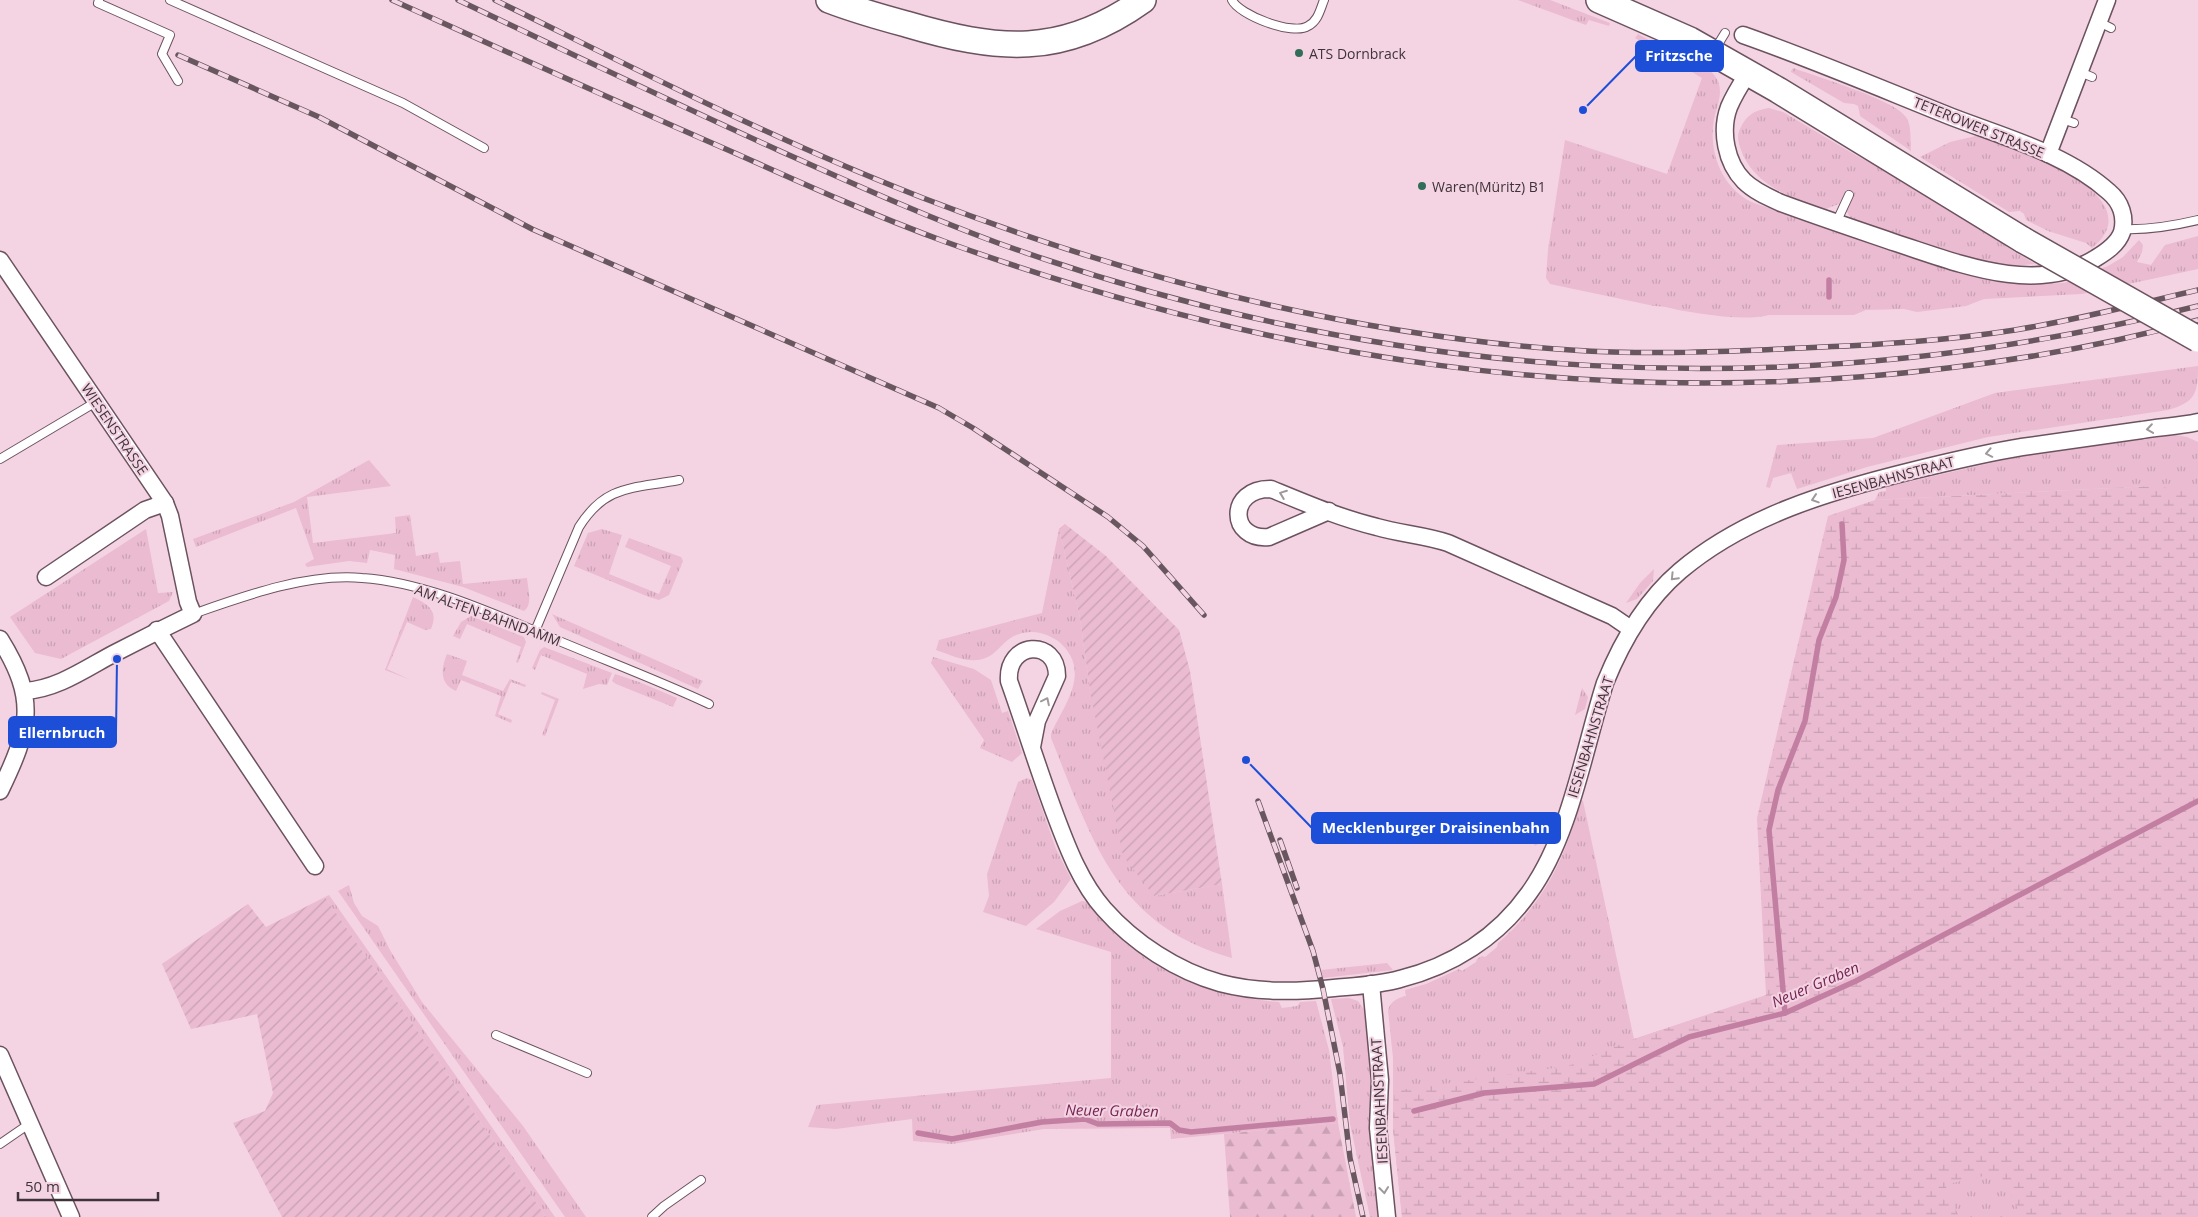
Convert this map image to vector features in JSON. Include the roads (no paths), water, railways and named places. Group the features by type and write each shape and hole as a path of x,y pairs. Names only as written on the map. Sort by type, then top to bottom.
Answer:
{"main road":[{"path":"829,0 934,33 979,43 1017,46 1078,35 1116,18 1143,0"},
{"path":"1599,0 1666,29 1719,43 1748,73 2023,240 2198,339"}],"street":[{"path":"2048,154 2068,121 2105,25 2107,0"},
{"name":"TETEROWER STRASSE","path":"1743,35 1806,57 2067,163 2110,192 2122,209 2123,229"},
{"path":"1748,73 1729,108 1725,120 1728,155 1744,181 1760,193 1836,223 1967,266 2010,274 2065,272 2087,264 2114,244 2123,229"},
{"name":"WIESENSTRASSE","path":"0,260 165,502 170,516 188,602 193,614"},
{"name":"IESENBAHNSTRAAT","path":"1032,748 1037,721 1057,676 1057,670 1051,657 1041,650 1034,649 1021,652 1016,657 1012,662 1009,674 1036,764 1065,842 1078,870 1103,908 1127,932 1152,950 1198,975 1243,988 1289,992 1398,980 1424,972 1462,954 1498,928 1529,893 1554,847 1605,683 1614,660 1631,629 1651,601 1679,572 1712,547 1745,527 1796,506 1871,481 1962,458 2020,447 2198,422"},
{"path":"1329,511 1269,537 1260,538 1251,535 1243,528 1238,512 1240,504 1246,496 1261,489 1271,489 1376,527 1400,533 1423,535 1448,543 1612,616 1631,629"},
{"path":"46,577 145,510 165,502"},
{"name":"AM ALTEN BAHNDAMM","path":"24,691 38,690 58,684 157,630 193,614"},
{"path":"157,630 315,866"},
{"path":"0,640 20,674 26,714 23,734 0,791"},
{"name":"IESENBAHNSTRAAT","path":"1371,984 1380,1080 1378,1128 1387,1217"},
{"path":"0,1054 71,1217"}],"lane":[{"path":"99,0 98,3 170,35 162,54 178,81"},
{"path":"170,0 403,103 484,148"},
{"path":"1232,0 1240,11 1291,30 1303,29 1311,25 1317,18 1324,0"},
{"path":"1836,223 1849,194"},
{"path":"2123,229 2143,230 2174,226 2198,220"},
{"path":"0,459 96,402"},
{"path":"535,631 579,527 588,512 614,492 679,480"},
{"name":"AM ALTEN BAHNDAMM","path":"193,614 232,600 277,588 331,578 361,578 388,582 425,591 535,631 709,704"},
{"path":"496,1035 587,1073"},
{"path":"0,1144 29,1124"},
{"path":"652,1217 664,1206 701,1180"}],"waterway":[{"path":"1829,280 1829,297"},
{"path":"1785,1013 1769,830 1778,790 1805,721 1819,640 1836,597 1844,560 1842,524"},
{"name":"Neuer Graben","path":"1414,1111 1484,1093 1594,1084 1689,1037 1785,1013 1856,981 2198,801"},
{"name":"Neuer Graben","path":"918,1133 952,1139 1042,1122 1085,1119 1098,1124 1170,1123 1179,1130 1191,1132 1333,1119"}],"railway":[{"path":"392,0 815,189 946,242 1069,283 1192,318 1316,345 1440,365 1564,378 1690,383 1818,380 2011,360 2105,343 2198,320"},
{"path":"458,0 780,151 970,233 1145,290 1294,327 1443,352 1593,366 1744,368 1895,359 2046,338 2198,306"},
{"path":"495,0 707,104 814,153 923,198 1001,227 1160,277 1241,298 1405,331 1488,342 1600,352 1715,352 1856,345 1936,340 2015,330 2084,317 2198,290"},
{"path":"178,55 319,117 532,229 939,408 973,428 1108,517 1143,546 1204,615"},
{"path":"1258,801 1313,951 1323,989 1340,1074 1350,1158 1363,1217"},
{"path":"1280,840 1297,888"}],"place":[{"name":"ATS Dornbrack","path":"1299,53"},
{"name":"Fritzsche","path":"1583,110"},
{"name":"Waren(Müritz) B1","path":"1422,186"},
{"name":"Ellernbruch","path":"117,659"},
{"name":"Mecklenburger Draisinenbahn","path":"1246,760"}]}
